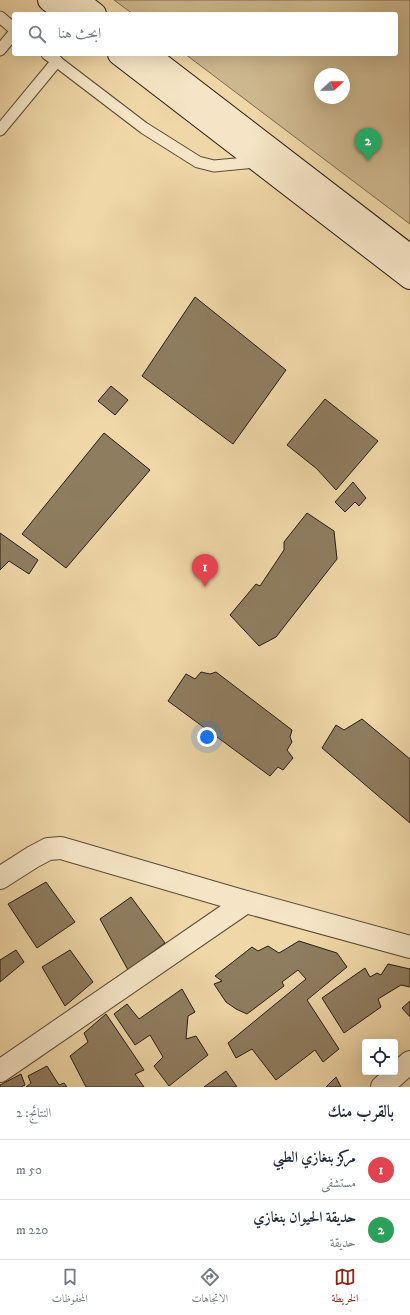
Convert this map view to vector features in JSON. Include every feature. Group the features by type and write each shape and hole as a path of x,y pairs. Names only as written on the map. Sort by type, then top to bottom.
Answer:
{"street":[{"path":"49,0 64,12"},
{"path":"77,0 92,12"},
{"path":"122,56 410,278"},
{"path":"150,56 410,256"},
{"path":"0,878 48,849 60,848 246,902 410,947"},
{"path":"0,1071 246,902"},
{"path":"382,1087 410,1062"}],"lane":[{"path":"0,17 12,27"},
{"path":"0,50 12,35"},
{"path":"50,56 144,128 198,162 214,166 260,162"},
{"path":"0,130 57,62"}],"shaded area":[{"path":"114,0 410,0 410,224 188,56 398,56 398,12 130,12"}],"building":[{"path":"195,297 286,370 233,444 142,376"},
{"path":"111,386 128,400 115,415 98,401"},
{"path":"325,399 378,441 336,490 317,469 287,445"},
{"path":"104,433 150,470 66,568 22,534"},
{"path":"353,482 366,498 359,506 355,502 345,512 335,502"},
{"path":"307,513 334,531 337,559 276,637 259,646 230,615 256,584 260,586 284,550 284,542"},
{"path":"0,533 38,560 29,574 9,561 0,570"},
{"path":"201,672 210,674 216,672 292,730 290,737 292,742 287,750 293,758 283,770 278,767 270,776 168,701 186,674 195,679"},
{"path":"362,719 410,759 410,823 322,748 336,725 344,730"},
{"path":"46,882 75,922 37,948 8,904"},
{"path":"131,897 165,943 128,970 100,919"},
{"path":"299,941 337,953 347,967 307,1000 339,1049 323,1062 315,1050 276,1080 252,1049 236,1058 228,1043 306,979 298,970 282,982 284,986 247,1014 226,1002 214,984 222,981 215,976 252,947 258,951 268,946 279,953"},
{"path":"16,950 24,962 0,982 0,960"},
{"path":"70,950 93,982 65,1006 42,967"},
{"path":"388,964 410,969 410,987 401,985 378,999 381,1007 344,1033 322,998 365,968 370,977 377,973 381,975"},
{"path":"182,989 195,1012 188,1016 186,1039 196,1036 208,1055 169,1086 154,1066 163,1057 150,1035 135,1045 114,1014 127,1004 139,1019"},
{"path":"410,1001 410,1017 402,1008"},
{"path":"106,1014 144,1070 135,1074 144,1087 86,1087 70,1056 88,1042 84,1033"},
{"path":"47,1066 59,1085 64,1083 67,1087 26,1087 31,1083 28,1076"},
{"path":"226,1071 237,1087 204,1087"},
{"path":"21,1074 25,1085 21,1087 0,1087 0,1085"},
{"path":"336,1077 341,1087 326,1087"}],"place":[{"name":"حديقة الحيوان بنغازي","path":"368,161"},
{"name":"مركز بنغازي الطبي","path":"205,587"}]}
